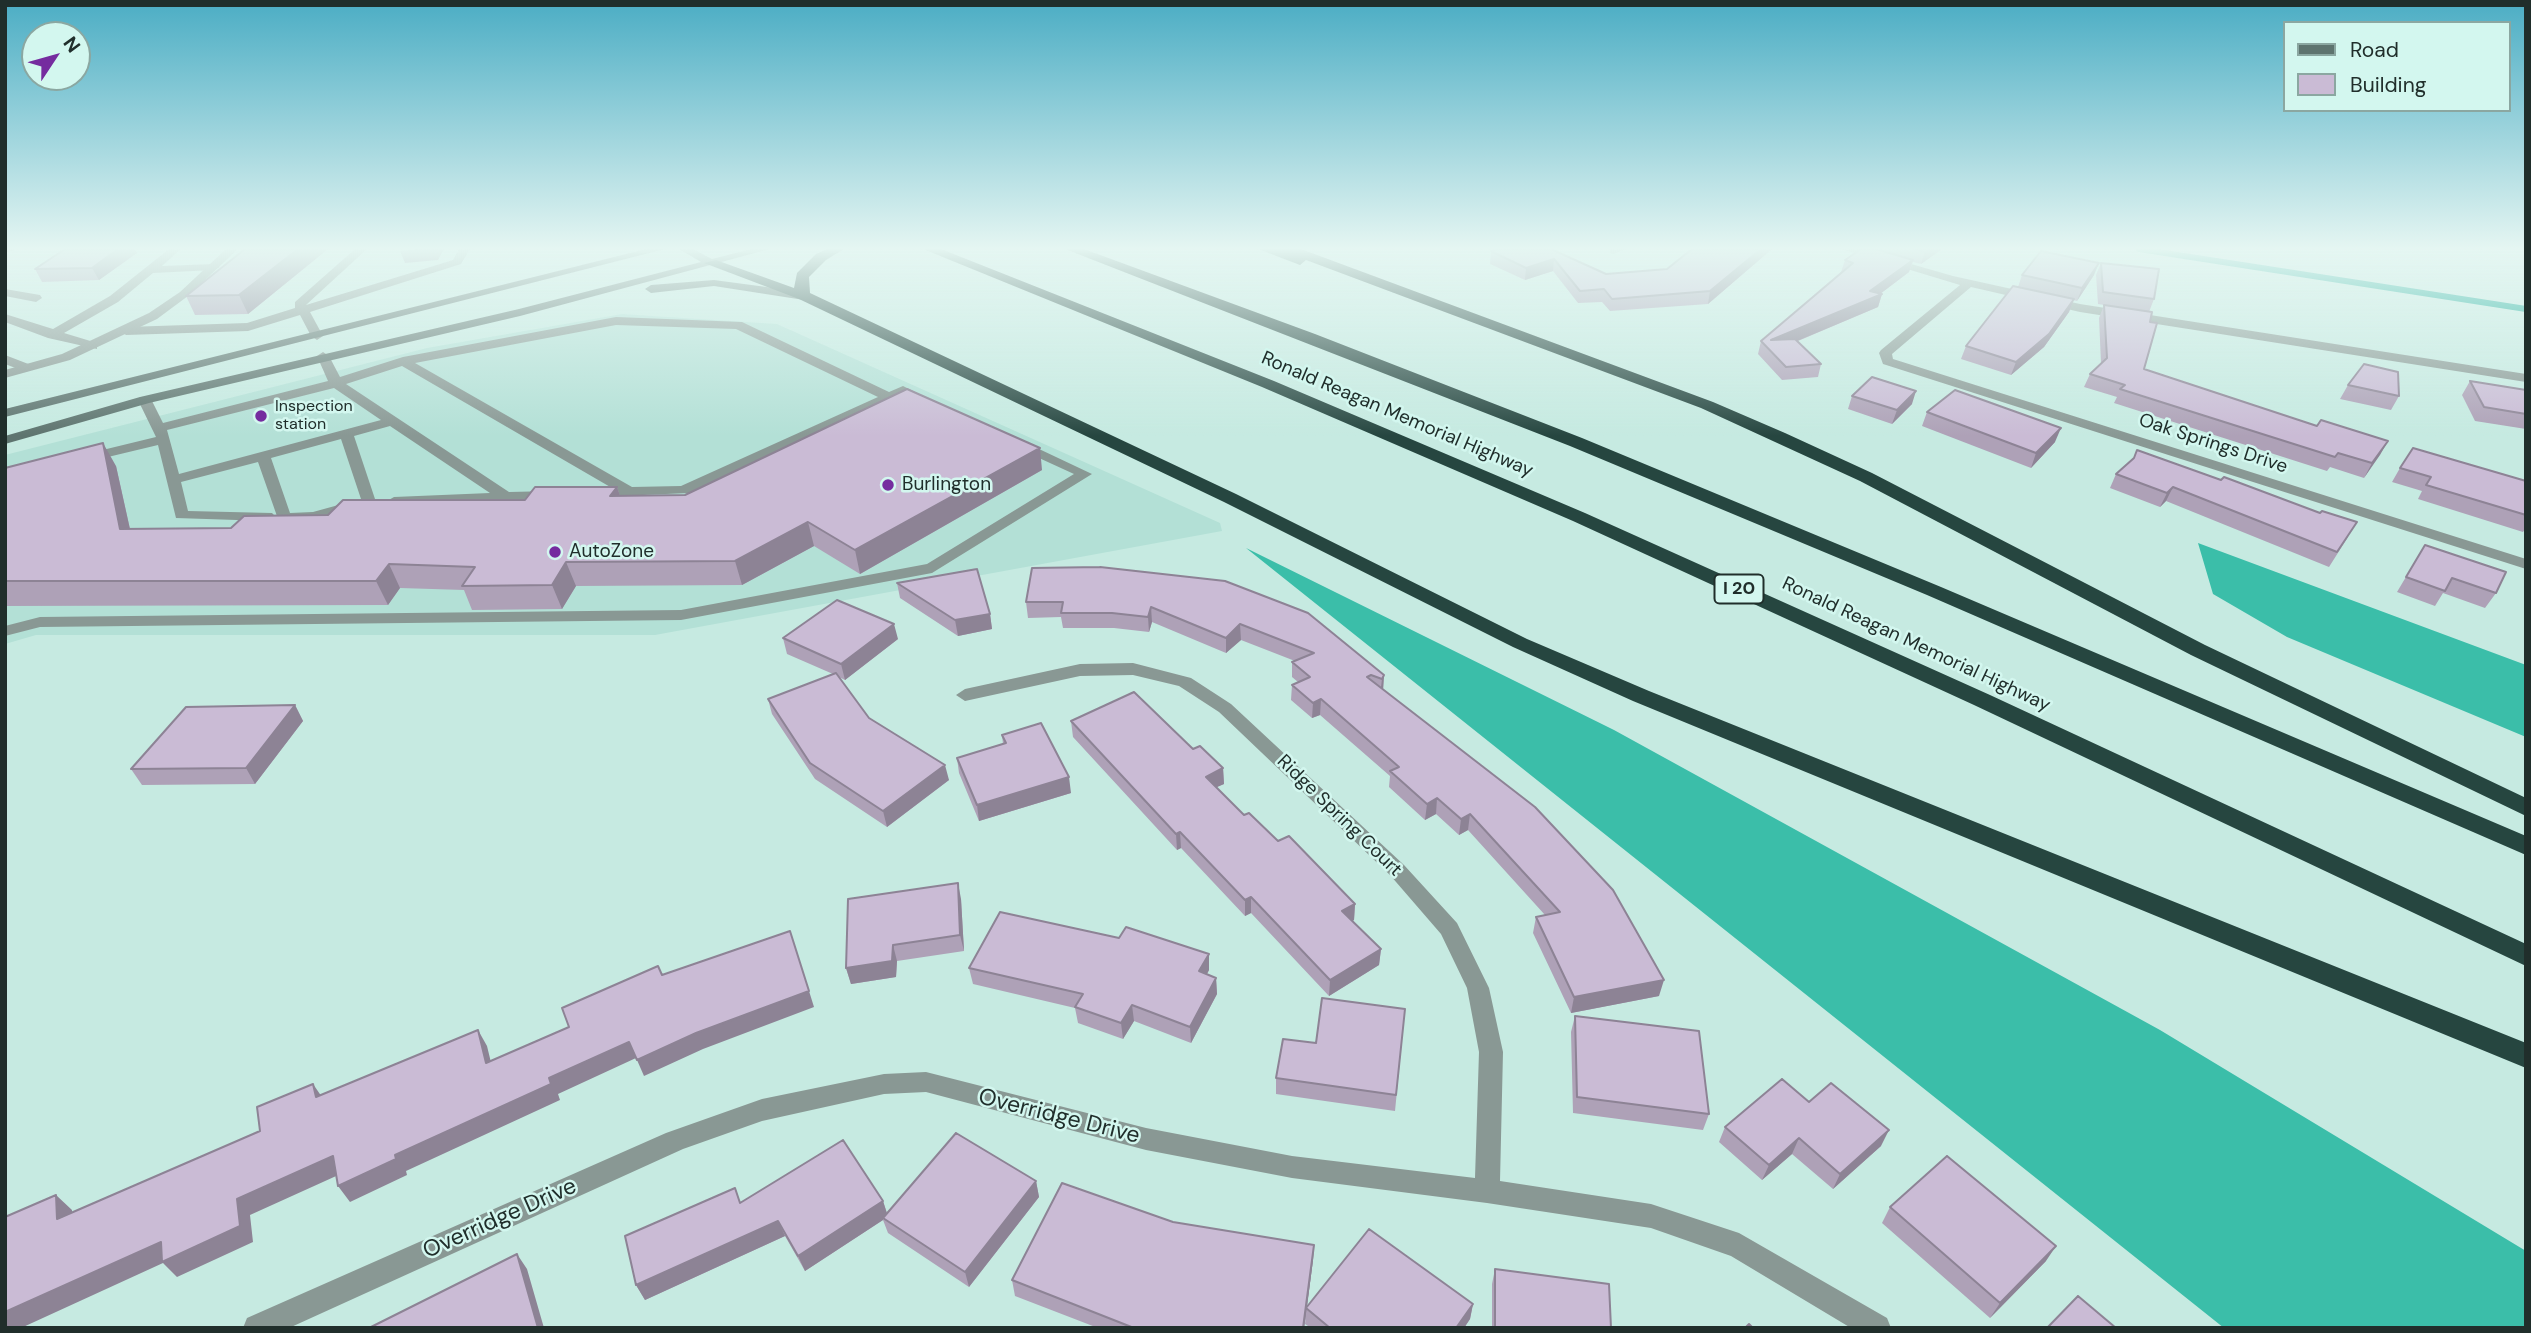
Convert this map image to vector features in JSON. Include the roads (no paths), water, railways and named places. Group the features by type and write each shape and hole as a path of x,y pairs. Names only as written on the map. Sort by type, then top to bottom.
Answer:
{"highway":[{"path":"836,311 1230,498 1520,643 1641,696 2526,1056"},
{"name":"Ronald Reagan Memorial Highway","path":"1085,311 1268,384 1578,517 1982,700 2526,956"},
{"name":"Ronald Reagan Memorial Highway","path":"1240,311 1576,442 1960,602 2526,846"},
{"path":"1457,311 1707,405 1866,477 2197,650 2526,808"}],"main road":[{"path":"5,413 418,311"},
{"path":"323,356 329,345 344,337 436,311"},
{"path":"5,440 145,400 323,356 523,311"},
{"path":"520,312 525,311"},
{"path":"145,400 208,371 301,348 317,336"}],"street":[{"path":"52,335 93,311"},
{"path":"5,374 93,346 126,331 159,311"},
{"path":"126,331 248,327 299,311"},
{"path":"304,311 317,336"},
{"name":"Oak Springs Drive","path":"1936,311 1885,353 1888,361 2526,564"},
{"path":"2100,311 2526,378"},
{"path":"5,317 52,335 93,346"},
{"path":"71,462 403,361 616,321 738,325 889,397"},
{"path":"323,356 336,383 506,497"},
{"path":"5,359 26,368"},
{"path":"403,361 629,492"},
{"path":"145,400 161,434 181,515 313,517 369,502 684,490 903,390 939,407"},
{"path":"173,480 392,421"},
{"path":"346,433 369,502"},
{"path":"5,631 40,622 681,615 932,568 1085,474 1000,435"},
{"path":"263,455 283,516"},
{"name":"Ridge Spring Court","path":"965,695 1080,670 1133,669 1185,682 1226,708 1397,870 1449,929 1478,988 1491,1052 1487,1191"},
{"name":"Overridge Drive","path":"257,1328 676,1142 762,1110 884,1084 926,1082 1146,1139 1292,1167 1487,1191 1651,1216 1739,1245 1877,1328"}],"place":[{"name":"Inspection station","path":"261,416"},
{"name":"Burlington","path":"888,485"},
{"name":"AutoZone","path":"555,552"}]}
